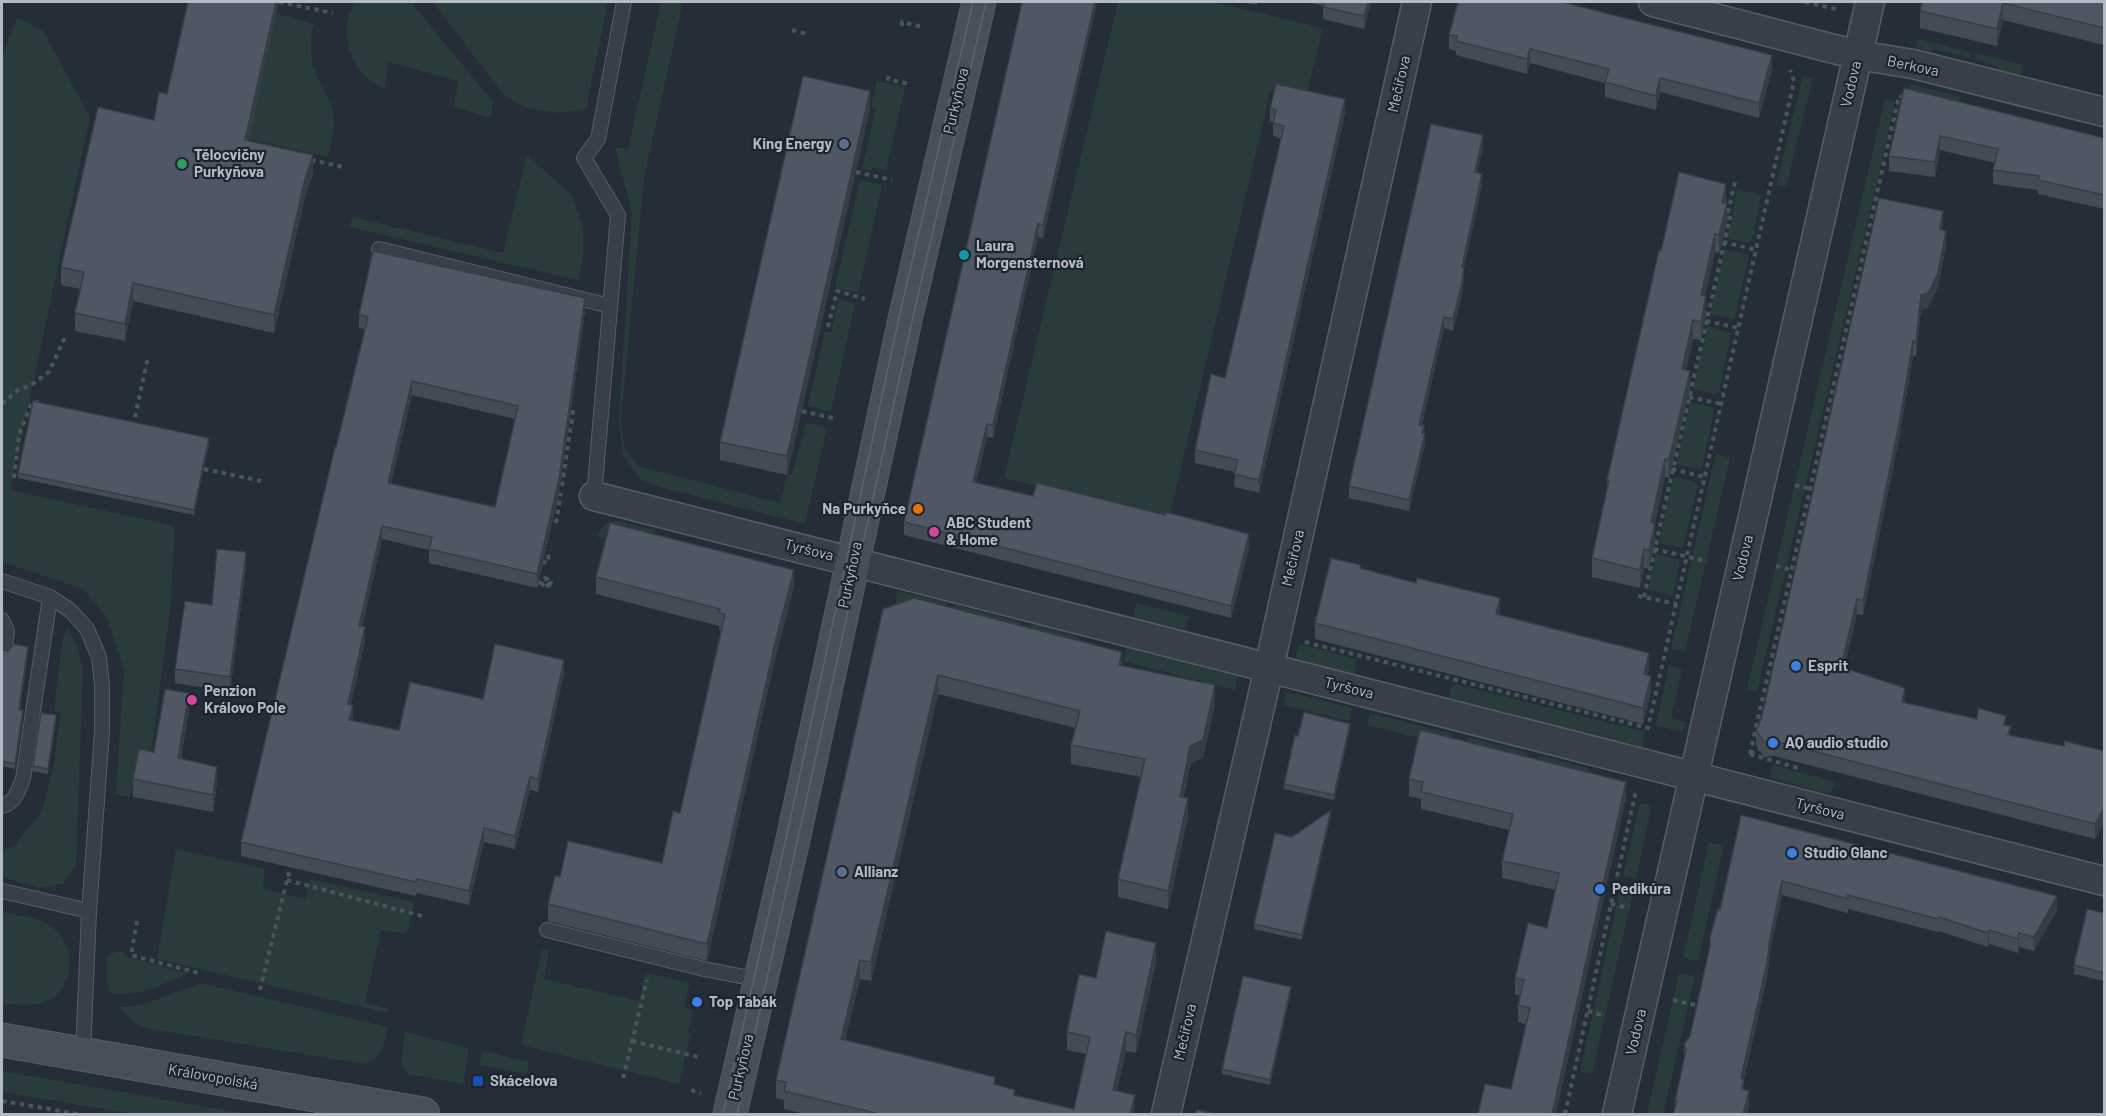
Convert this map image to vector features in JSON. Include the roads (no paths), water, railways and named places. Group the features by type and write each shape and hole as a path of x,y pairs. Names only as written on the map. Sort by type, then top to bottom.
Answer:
{"street":[{"name":"Purkyňova","path":"730,1114 906,315 979,2"},
{"name":"Mečířova","path":"1166,1114 1269,668 1417,2"},
{"name":"Berkova","path":"1653,2 1857,55 1913,64 2104,112"},
{"name":"Vodova","path":"1617,1114 1870,2"},
{"name":"Tyršova","path":"594,496 2104,881"},
{"name":"Královopolská","path":"2,1040 423,1114"}],"lane":[{"path":"594,496 618,215 584,158 598,139 624,2"},
{"path":"379,249 610,306"},
{"path":"2,580 50,597 71,611 87,629 99,657 102,685 102,732 89,911 83,1054"},
{"path":"2,806 6,806 16,797 23,779 50,597"},
{"path":"2,620 8,631 5,648"},
{"path":"2,891 89,911"},
{"path":"547,930 704,969 761,980"}],"tram line":[{"path":"723,1114 787,834 900,313 973,2"},
{"path":"737,1114 913,317 986,2"}],"place":[{"name":"King Energy","path":"844,144"},
{"name":"Tělocvičny Purkyňova","path":"182,164"},
{"name":"Laura Morgensternová","path":"964,255"},
{"name":"Na Purkyňce","path":"918,509"},
{"name":"ABC Student & Home","path":"934,532"},
{"name":"Esprit","path":"1796,666"},
{"name":"Penzion Královo Pole","path":"192,700"},
{"name":"AQ audio studio","path":"1773,743"},
{"name":"Studio Glanc","path":"1792,853"},
{"name":"Allianz","path":"842,872"},
{"name":"Pedikúra","path":"1600,889"},
{"name":"Top Tabák","path":"697,1002"},
{"name":"Skácelova","path":"478,1081"}]}
